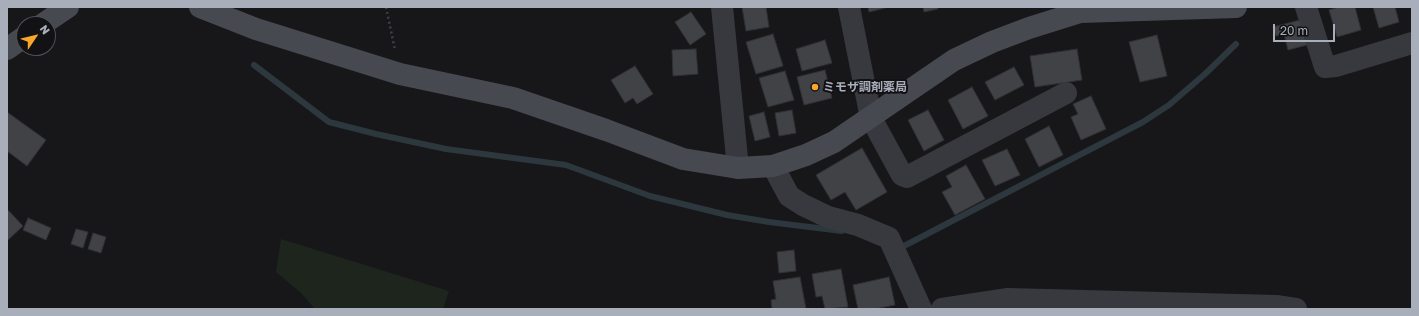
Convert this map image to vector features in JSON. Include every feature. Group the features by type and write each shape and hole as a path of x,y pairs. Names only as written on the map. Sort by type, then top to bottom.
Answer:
{"street":[{"path":"55,16 68,7"},
{"path":"200,7 256,29 400,74 513,98 606,130 682,159 738,168 773,166 806,155 834,142 954,60 1000,39 1080,10 1236,7"},
{"path":"722,7 738,168"},
{"path":"849,7 870,118 902,175 907,177 1066,93"},
{"path":"1306,7 1325,67 1336,66 1412,43"},
{"path":"7,49 16,43"},
{"path":"773,166 790,196 803,205 828,217 858,225 889,238 921,309"},
{"path":"942,309 1008,299 1276,306 1296,309"}],"path":[{"path":"386,7 400,74"}],"shaded area":[{"path":"281,239 449,291 443,309 315,309 301,293 276,272"}],"building":[{"path":"742,7 766,7 769,27 746,31"},
{"path":"868,7 889,7 869,12"},
{"path":"923,7 937,7 938,9 924,12"},
{"path":"1339,7 1355,7 1361,30 1337,37 1329,10"},
{"path":"1373,7 1395,7 1399,22 1379,28"},
{"path":"691,12 706,34 690,45 675,22"},
{"path":"1300,20 1307,45 1288,50 1284,34 1276,36 1273,27"},
{"path":"773,34 783,66 756,74 746,42"},
{"path":"1157,35 1167,76 1140,82 1129,42"},
{"path":"825,40 832,63 802,71 796,49"},
{"path":"696,49 698,74 673,76 672,50"},
{"path":"1077,49 1082,80 1035,87 1030,56"},
{"path":"635,66 653,94 637,104 633,98 625,103 611,80"},
{"path":"1014,67 1024,85 995,100 985,82"},
{"name":"ミモザ調剤薬局","path":"825,70 832,98 804,105 797,77"},
{"path":"785,71 794,100 768,107 759,78"},
{"path":"972,87 988,116 963,129 948,100"},
{"path":"1091,96 1106,129 1081,140 1071,117 1078,114 1073,104"},
{"path":"792,110 796,133 779,136 775,113"},
{"path":"928,110 944,140 924,151 908,120"},
{"path":"7,112 46,140 27,166 7,151"},
{"path":"764,112 770,137 755,141 749,116"},
{"path":"1049,126 1063,155 1039,167 1025,139"},
{"path":"862,148 887,192 856,210 845,192 831,200 816,175"},
{"path":"1007,149 1020,175 995,186 982,160"},
{"path":"966,165 985,199 955,215 942,192 952,187 946,176"},
{"path":"7,209 23,226 7,241"},
{"path":"28,218 51,228 46,240 23,230"},
{"path":"76,229 88,232 83,248 71,244"},
{"path":"93,233 106,237 101,253 88,249"},
{"path":"794,250 796,271 779,273 777,252"},
{"path":"841,269 848,307 825,309 822,296 816,297 812,274"},
{"path":"800,277 806,309 772,309 771,300 776,299 773,281"},
{"path":"889,277 895,305 875,309 858,309 853,285"}],"waterway":[{"path":"902,247 1143,122 1169,105 1205,74 1236,44"},
{"path":"254,65 329,122 446,149 566,165 650,196 727,215 842,231"}],"place":[{"name":"ミモザ調剤薬局","path":"815,87"}]}
